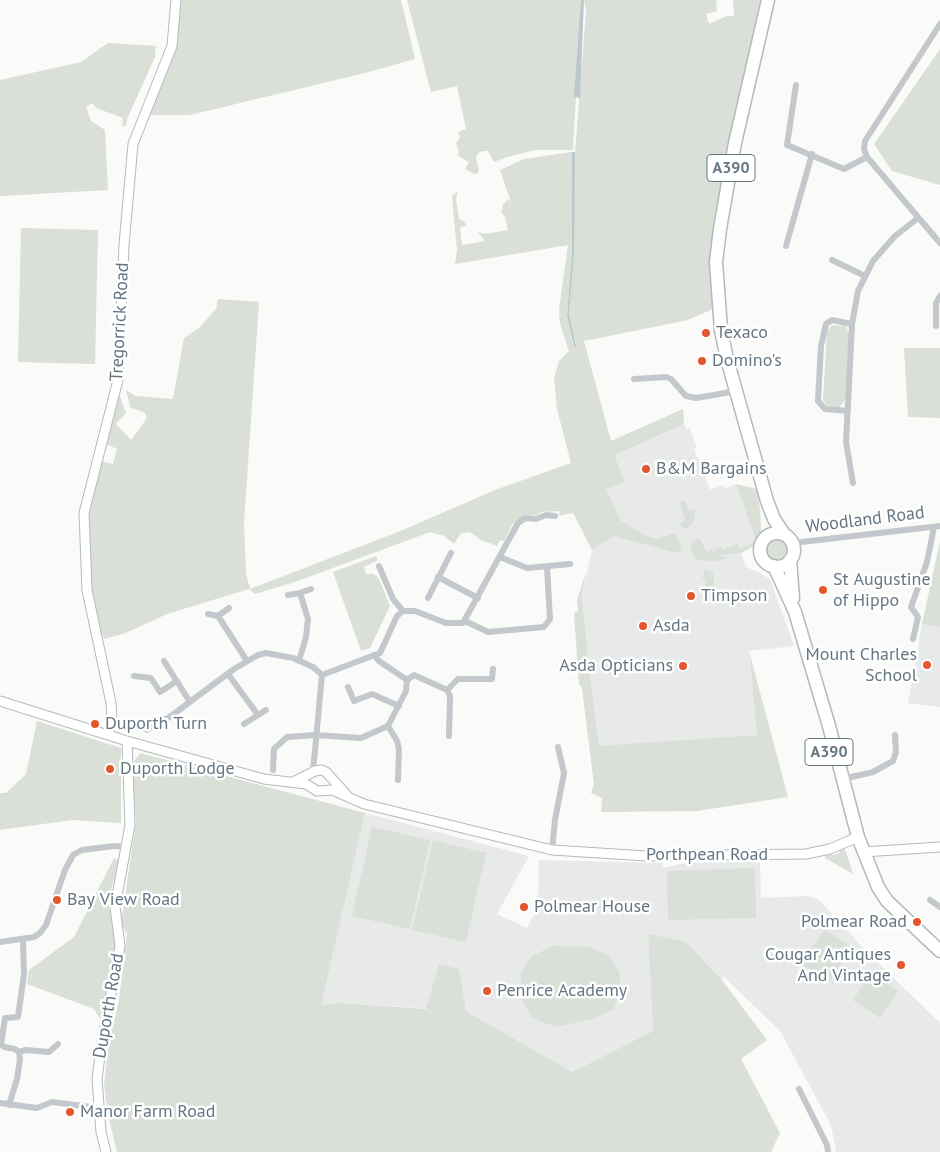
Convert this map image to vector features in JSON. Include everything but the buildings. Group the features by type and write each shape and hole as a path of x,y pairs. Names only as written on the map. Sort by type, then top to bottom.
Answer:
{"highway":[{"name":"A390","path":"768,0 735,143 716,262 721,330 736,391 767,502 774,519 789,539 794,552 790,560 795,612"},
{"name":"A390","path":"767,502 766,536 762,542 760,552 765,561 774,566 795,612 843,779 855,839 863,852 878,887 887,901 940,951"},
{"path":"766,536 773,533 789,539"},
{"path":"774,566 782,566 790,560"},
{"name":"A390","path":"809,662 817,706 868,880 881,900 903,927 940,958"}],"street":[{"name":"Tregorrick Road","path":"108,735 112,720 111,703 87,590 84,513 118,380 124,245 133,144 172,46 176,0"},
{"path":"940,24 865,141 864,149 867,157 940,243"},
{"path":"796,85 787,145 844,169 867,157"},
{"path":"786,246 812,154"},
{"path":"853,482 846,442 852,324 858,291 873,261 896,236 918,218"},
{"path":"832,260 865,276"},
{"path":"936,326 936,303 940,296"},
{"path":"848,411 825,409 818,401 821,346 826,324 832,320 852,324"},
{"path":"634,379 666,377 671,379 686,396 696,398 736,391"},
{"path":"322,675 380,653 397,616 403,611 415,611 446,623 459,624 465,621 521,521 546,515 555,516"},
{"path":"913,639 918,617 911,607 937,526"},
{"name":"Woodland Road","path":"789,539 937,526"},
{"path":"428,598 451,553"},
{"path":"500,557 527,568 570,564"},
{"path":"379,566 393,599 403,611"},
{"path":"465,621 488,632 546,626 550,615 547,566"},
{"path":"438,577 478,598"},
{"path":"288,595 311,589"},
{"path":"299,661 306,637 308,619 300,593"},
{"path":"218,616 229,608"},
{"path":"208,614 218,616 247,661"},
{"path":"147,730 162,719 167,719 247,661 266,653 299,661 322,675"},
{"path":"374,655 379,662 407,680"},
{"path":"164,661 190,702"},
{"path":"448,690 458,678 492,679 493,669"},
{"path":"228,674 258,715"},
{"path":"312,788 309,781 316,754 315,735 322,675"},
{"path":"273,770 274,749 287,737 315,735 361,738 388,726 406,691 407,680 414,675 448,690 450,696 449,736"},
{"path":"134,676 150,678 160,692 177,680"},
{"path":"348,687 354,701 372,694 399,706"},
{"name":"Porthpean Road","path":"0,701 127,741 264,779 306,784 323,791 332,790 364,804 552,850 647,856 806,854 830,849 855,839"},
{"path":"244,724 266,710"},
{"path":"388,726 397,741 399,749 398,780"},
{"path":"843,779 873,772 893,761 896,752 895,735"},
{"name":"Duporth Road","path":"106,1152 99,1108 97,1079 120,946 115,907 130,826 127,741"},
{"path":"552,850 555,820 564,773 558,747"},
{"path":"316,754 330,784 323,791"},
{"name":"Porthpean Road","path":"292,782 312,773 326,773 348,796"},
{"path":"0,942 34,937 46,925 64,870 73,855 82,850 114,846 127,847"},
{"path":"863,852 940,847"},
{"path":"930,900 940,907"},
{"path":"23,939 24,974 18,1017 3,1017 1,1044 4,1047 15,1049 19,1052 26,1050 49,1052 58,1044"},
{"path":"9,1105 17,1079 19,1052"},
{"path":"799,1089 827,1145 828,1152"},
{"path":"0,1103 38,1108 52,1102 99,1108"}],"shaded area":[{"path":"180,0 401,0 415,59 365,73 190,115 148,115 171,57"},
{"path":"407,0 581,0 573,150 536,150 494,162 488,151 483,151 478,153 476,158 478,173 475,174 465,169 469,162 457,155 459,152 456,143 460,138 458,132 466,129 457,86 431,92"},
{"path":"581,0 584,0 580,98 574,97"},
{"path":"584,0 716,0 717,11 706,14 709,24 727,16 734,16 733,0 768,0 731,203 716,262 713,309 688,320 584,341 611,441 683,409 684,424 614,455 625,482 606,489 621,521 646,536 657,539 672,534 677,535 682,551 677,553 613,536 592,550 573,513 557,516 560,513 558,511 542,512 536,515 524,515 513,523 504,541 500,540 497,546 481,540 470,532 461,533 454,544 444,536 430,532 298,581 255,594 249,589 167,614 126,633 104,639 93,606 87,529 101,461 113,464 117,449 106,444 119,393 126,413 116,424 131,440 147,418 145,413 130,407 126,390 136,396 173,399 184,338 199,328 216,309 218,299 259,302 244,523 246,573 250,589 403,530 495,490 571,463 557,409 554,378 559,361 569,351 560,324 559,309 568,245 455,264 457,250 452,196 458,191 456,200 459,219 465,222 466,226 460,227 462,245 485,241 478,232 485,234 508,230 505,217 500,211 503,210 502,206 508,199 511,202 500,170 524,159 572,152 572,254 567,316 574,347 576,345 569,314 574,254 573,178 586,11"},
{"path":"108,43 156,46 155,57 127,119 126,126 122,126 123,118 96,108 93,103 86,107 91,121 105,130 108,190 0,196 0,80 81,62"},
{"path":"940,49 940,185 892,171 874,144"},
{"path":"572,152 575,152 574,254 569,314 576,346 574,347 567,316 572,254"},
{"path":"21,228 98,230 95,364 18,362"},
{"path":"832,325 846,326 850,336 846,398 839,408 827,406 823,400 827,331"},
{"path":"904,348 940,348 940,418 908,417"},
{"path":"684,424 686,429 690,428 697,448 694,449 710,490 723,485 724,489 736,484 756,541 740,549 746,567 770,579 794,646 749,651 757,735 599,747 582,596 592,550 624,528 596,468 621,450"},
{"path":"736,484 756,489 760,508 761,531 756,545 741,553 716,555 729,558 715,561 697,560 694,558 690,545 697,538 700,539 706,552 712,549 713,552 721,546 723,550 737,544 740,549 756,541"},
{"path":"685,501 689,511 695,509 692,524 686,529 682,528 680,523 685,521 680,502"},
{"path":"776,537 785,540 788,549 785,558 776,561 767,558 764,549 767,540"},
{"path":"940,541 940,627 922,624"},
{"path":"376,556 378,560 364,567 366,574 374,574 379,579 390,606 370,648 361,651 333,572"},
{"path":"705,569 713,573 714,585 711,591 705,586 706,579 702,578"},
{"path":"586,572 582,596 599,746 757,735 749,651 788,797 697,811 601,812 602,798 591,793 594,784 582,688 579,684 574,613 578,611 577,600"},
{"name":"Mount Charles School","path":"922,624 940,627 940,707 908,703"},
{"path":"37,721 121,748 121,823 72,820 0,830 0,793 6,793 26,774"},
{"path":"140,753 365,813 321,1005 340,1003 426,1009 439,964 459,969 466,1011 572,1072 653,1031 648,934 685,941 722,980 767,1040 741,1059 780,1133 771,1152 117,1152 108,1115 104,1085 108,1048 119,1000 127,934 121,923 136,822 132,764"},
{"name":"Penrice Academy","path":"365,813 529,856 497,914 527,928 538,907 539,860 663,863 663,868 685,863 760,861 761,898 807,896 818,899 865,950 940,1023 940,1152 836,1152 831,1125 780,1031 724,977 722,980 685,941 648,934 653,1031 572,1072 466,1011 340,1003 320,1006"},
{"path":"372,827 430,840 410,929 352,916"},
{"path":"433,840 486,853 466,942 412,930"},
{"path":"841,849 845,849 853,874 825,858 826,854 834,855 839,853"},
{"path":"114,858 119,860 108,902 117,949 102,1022 94,1009 27,984 29,970 74,937"},
{"path":"755,868 756,918 668,920 667,871"},
{"path":"825,929 852,948 829,983 801,964"},
{"path":"552,946 590,947 608,955 620,973 620,992 614,1009 592,1019 556,1027 532,1018 521,999 521,973 531,957"},
{"path":"871,973 898,991 880,1018 853,1000"}],"place":[{"name":"Texaco","path":"706,333"},
{"name":"Domino's","path":"702,361"},
{"name":"B&M Bargains","path":"646,469"},
{"name":"St Augustine of Hippo","path":"823,590"},
{"name":"Timpson","path":"691,596"},
{"name":"Asda","path":"643,626"},
{"name":"Mount Charles School","path":"927,665"},
{"name":"Asda Opticians","path":"683,666"},
{"name":"Duporth Turn","path":"95,724"},
{"name":"Duporth Lodge","path":"110,769"},
{"name":"Bay View Road","path":"57,900"},
{"name":"Polmear House","path":"524,907"},
{"name":"Polmear Road","path":"917,922"},
{"name":"Cougar Antiques And Vintage","path":"901,965"},
{"name":"Penrice Academy","path":"487,991"},
{"name":"Manor Farm Road","path":"70,1112"}]}
